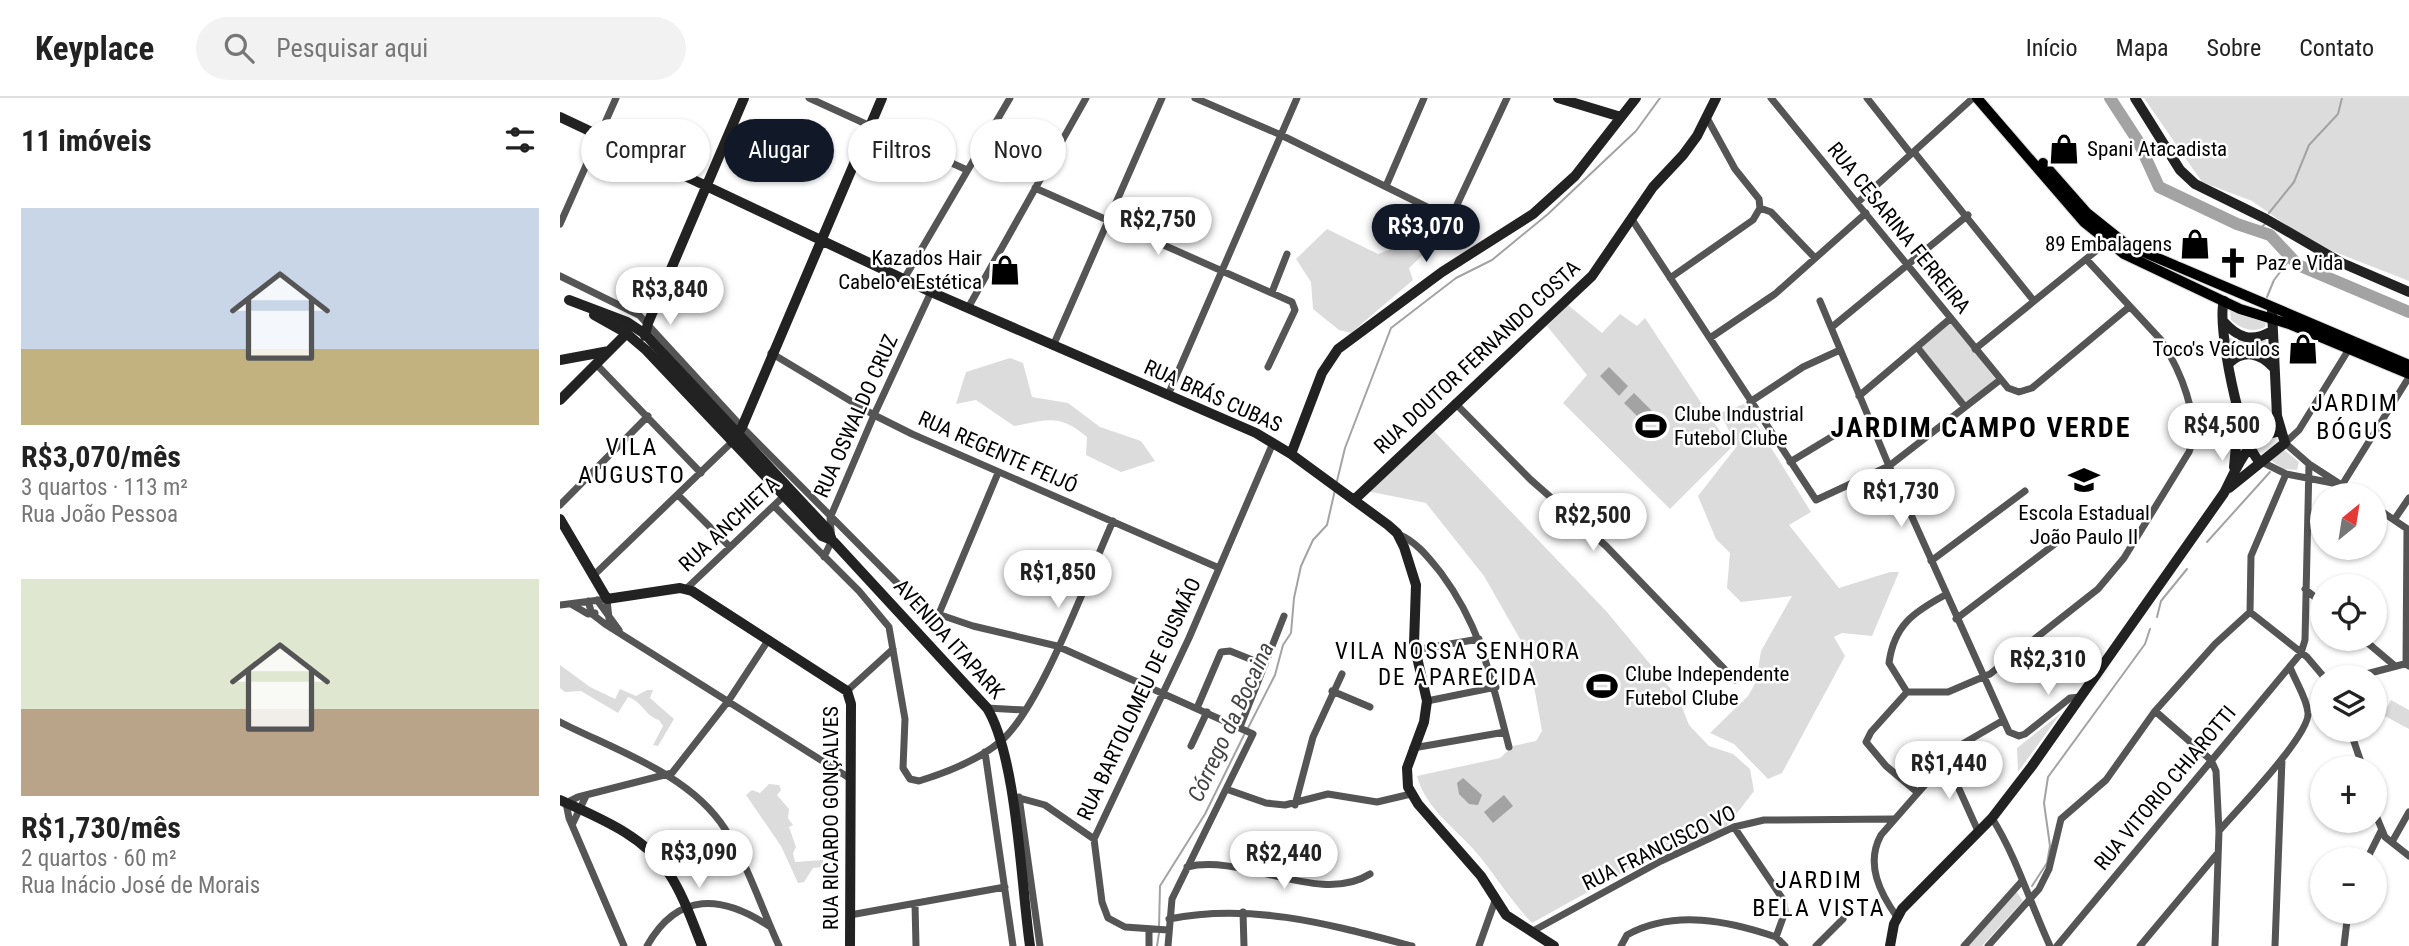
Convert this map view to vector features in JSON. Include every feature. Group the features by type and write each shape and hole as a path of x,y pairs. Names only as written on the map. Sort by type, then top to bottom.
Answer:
{"main road":[{"path":"1975,98 2084,222 2124,254 2224,302 2272,314 2409,365"},
{"path":"1985,98 2087,213 2109,234 2127,246 2253,301 2272,314 2409,375"},
{"path":"2224,302 2234,296 2253,301"}],"street":[{"path":"607,119 616,98"},
{"path":"646,350 647,328 744,98"},
{"path":"809,98 855,119"},
{"path":"873,119 882,98"},
{"path":"904,279 1010,98"},
{"path":"968,308 1086,98"},
{"path":"1053,346 1162,98"},
{"path":"1195,98 1449,214 1455,209 1507,98"},
{"path":"1168,395 1297,98"},
{"path":"1386,186 1424,98"},
{"path":"1558,98 1621,117"},
{"path":"1291,454 1322,373 1338,349 1442,272 1533,214 1575,176 1636,98"},
{"name":"RUA DOUTOR FERNANDO COSTA","path":"1352,499 1592,276 1653,187 1683,155 1707,118 1716,98"},
{"name":"RUA CESARINA FERREIRA","path":"1771,98 2000,380"},
{"path":"1867,98 1968,215 2034,301"},
{"path":"1857,203 1975,98"},
{"path":"2135,98 2180,170 2194,184 2266,219 2342,263 2409,292"},
{"name":"RUA BRÁS CUBAS","path":"560,117 581,127"},
{"path":"1670,278 1752,220 1760,208 1759,199 1735,169 1707,118"},
{"path":"956,165 967,170"},
{"path":"560,224 581,178"},
{"path":"593,576 737,434 848,178"},
{"name":"RUA BRÁS CUBAS","path":"700,182 931,292 1273,443 1397,533"},
{"path":"1035,188 1222,268 1292,302 1295,310 1268,367"},
{"path":"1760,208 1771,212 1815,258"},
{"path":"1710,338 1775,294 1866,213"},
{"path":"1832,327 1968,215"},
{"path":"1631,218 1812,497 1820,499 1856,479 1889,467 2000,380 2014,391 2032,388 2129,307"},
{"path":"1975,349 2107,242"},
{"path":"1272,292 1287,254"},
{"path":"1917,793 1886,766 1866,742 1871,732 1908,692 1948,692 1998,670 2098,589 2124,558 2189,452 2193,440 2192,418 2175,365 2161,340 2087,260"},
{"path":"560,276 623,306 647,328"},
{"name":"RUA OSWALDO CRUZ","path":"824,557 832,540 831,518 874,415 931,292"},
{"name":"AVENIDA ITAPARK","path":"564,298 626,327 647,328 737,434 828,530 832,540 987,708 1001,741 1015,797 1030,946"},
{"path":"1820,301 1945,595 2009,732 2019,736 2070,698 2080,697"},
{"path":"2224,302 2222,321 2229,363 2239,415 2249,447 2259,461 2286,474 2330,483"},
{"path":"560,400 597,365 626,327 623,306"},
{"path":"2272,314 2280,431 2285,443 2309,464 2339,483"},
{"path":"1859,396 1951,318"},
{"path":"2222,321 2240,337 2257,338 2272,331"},
{"name":"AVENIDA ITAPARK","path":"626,327 698,406 727,433 737,434"},
{"path":"1917,347 1965,407"},
{"path":"2224,493 2259,461 2300,430 2349,349"},
{"path":"1750,402 1803,367 1840,350"},
{"path":"560,360 609,351"},
{"name":"RUA REGENTE FEIJÓ","path":"771,353 874,415 998,473 1219,568"},
{"path":"2229,363 2236,357 2250,354 2259,355 2274,368"},
{"path":"578,358 587,364 587,374"},
{"path":"597,365 701,472"},
{"path":"2343,483 2409,375"},
{"path":"1455,403 1531,480 1606,546 1735,680"},
{"path":"2230,480 2238,446 2239,415"},
{"path":"560,506 648,416"},
{"path":"1890,946 1900,913 1992,818 2224,493 2249,447 2259,437 2280,431 2300,430"},
{"path":"1790,462 1833,436"},
{"name":"RUA BARTOLOMEU DE GUSMÃO","path":"1158,930 1118,925 1108,918 1102,902 1094,839 1163,694 1273,443"},
{"path":"2301,653 2305,640 2309,464"},
{"path":"938,616 998,473"},
{"path":"1987,946 2029,902 2049,869 2061,820 2106,780 2155,711 2215,644 2250,612 2251,556 2286,474"},
{"path":"2308,493 2324,482"},
{"path":"791,490 831,518 907,596 938,616 1057,646 1247,731"},
{"name":"RUA ANCHIETA","path":"686,589 791,490"},
{"path":"1931,561 2025,491"},
{"path":"678,495 730,547"},
{"path":"2394,520 2409,498"},
{"path":"774,506 880,614 889,627 905,719 903,768 907,777 919,782 985,752 1001,741 1025,710 1113,521"},
{"path":"2387,515 2408,529 2408,664 2387,668"},
{"path":"560,519 593,576 609,619 621,633"},
{"path":"1397,533 1417,545 1460,599 1479,639 1496,687 1509,747"},
{"path":"1397,533 1417,592 1415,650 1427,701 1424,722 1407,768 1411,794 1468,859 1506,915 1554,946"},
{"path":"1956,619 2064,537"},
{"path":"560,605 602,602 686,589 769,639 846,691 893,649"},
{"path":"2305,589 2310,593"},
{"path":"1908,692 1889,663 1895,637 1914,612 1945,595"},
{"path":"588,601 593,614"},
{"path":"593,614 602,602"},
{"path":"570,604 593,614 852,779"},
{"path":"2250,612 2312,665"},
{"path":"1169,919 1172,899 1226,789 1247,731 1265,665 1284,616"},
{"path":"563,801 666,776 679,767 729,700 769,639"},
{"path":"1415,650 1479,639"},
{"path":"1197,708 1221,652 1230,651 1265,665"},
{"path":"2377,651 2395,666"},
{"name":"RUA VITORIO CHIAROTTI","path":"2057,946 2301,653"},
{"path":"2219,831 2282,759 2303,729 2308,713 2290,667"},
{"path":"1295,805 1313,737 1342,674"},
{"path":"1427,701 1496,687"},
{"name":"RUA RICARDO GONÇALVES","path":"846,691 851,704 850,946"},
{"path":"1332,691 1370,707"},
{"path":"987,708 1025,710"},
{"path":"2155,711 2211,760 2217,778 2219,831 2215,946"},
{"path":"1191,746 1206,712"},
{"path":"1900,913 1886,900 1874,870 1875,849 1893,819 1946,760 1972,736 2002,721"},
{"path":"560,722 666,776 704,804 724,827 779,946"},
{"path":"1413,748 1505,732"},
{"path":"985,752 1013,946"},
{"path":"2275,946 2282,759"},
{"path":"1946,760 1979,831"},
{"path":"1226,789 1266,803 1295,805 1328,794 1377,802 1411,794"},
{"path":"572,825 586,796"},
{"path":"1040,946 1015,797 1045,806 1094,839"},
{"path":"563,801 643,844 668,871 702,946"},
{"path":"563,801 624,946"},
{"path":"2392,842 2409,812"},
{"path":"1992,818 2016,859 2029,902 2050,946"},
{"name":"RUA FRANCISCO VO","path":"1531,932 1661,861 1734,827 1764,820 1893,819"},
{"path":"1734,827 1784,901 1785,912 1776,937"},
{"path":"2383,833 2409,856"},
{"path":"2140,946 2218,853"},
{"path":"1187,867 1220,863 1315,883 1358,880 1370,874"},
{"path":"1964,946 2022,881"},
{"path":"850,915 1004,887"},
{"path":"1479,946 1495,901"},
{"path":"647,946 656,930 685,907 716,902 727,904 770,926"},
{"path":"915,904 916,946"},
{"path":"1149,946 1158,930 1169,919 1206,912 1243,912 1324,924 1412,946"},
{"path":"1243,912 1244,946"},
{"path":"1816,946 1843,919"},
{"path":"1622,946 1627,935 1657,922 1696,920 1737,924 1776,937 1785,946"},
{"path":"2344,946 2347,924"},
{"path":"1158,930 1168,946"}],"shaded area":[{"path":"2144,98 2409,98 2409,281 2312,243 2252,201 2202,182"},
{"path":"1327,229 1378,254 1420,238 1429,249 1409,268 1413,280 1351,333 1339,330 1313,309 1311,282 1296,259"},
{"name":"Clube Industrial Futebol Clube","path":"1568,305 1602,333 1620,314 1637,326 1645,318 1731,448 1670,509 1563,403 1587,375 1547,326"},
{"path":"2230,310 2266,321 2265,327 2256,330 2243,328 2231,320"},
{"path":"1951,321 1996,380 1965,405 1919,347"},
{"path":"2227,337 2246,343 2266,338 2267,353 2258,347 2248,346 2229,351"},
{"path":"1010,358 1023,363 1032,397 1068,403 1100,427 1141,441 1155,461 1121,472 1086,455 1087,437 1068,424 1052,420 1014,426 976,400 956,404 966,372"},
{"path":"1609,367 1628,386 1619,396 1600,376"},
{"path":"1634,393 1653,412 1643,422 1624,403"},
{"path":"1744,404 1811,512 1789,525 1839,588 1890,572 1899,572 1872,636 1842,633 1834,637 1845,656 1782,773 1768,779 1734,744 1710,733 1748,696 1756,682 1761,651 1792,596 1741,602 1727,588 1730,553 1716,539 1698,496 1737,446 1720,413"},
{"name":"Clube Independente Futebol Clube","path":"1434,431 1607,612 1679,699 1689,725 1709,746 1733,754 1750,769 1754,791 1728,825 1710,836 1640,863 1532,923 1481,858 1435,810 1417,776 1500,758 1513,746 1536,741 1542,731 1528,653 1484,576 1426,503 1367,491"},
{"path":"2284,450 2299,462 2297,470 2284,469 2270,460"},
{"path":"560,665 590,687 615,699 620,689 636,696 653,690 650,698 674,719 658,746 653,745 663,726 659,720 628,697 618,713 581,691 565,692 560,688"},
{"path":"2391,700 2409,710 2409,729 2387,717 2387,708"},
{"path":"2061,713 2018,772 2017,748"},
{"path":"1463,778 1482,795 1478,805 1469,804 1459,794 1457,783"},
{"path":"769,784 779,785 781,790 777,795 789,809 788,818 793,825 789,827 796,847 793,853 795,862 823,860 823,867 813,868 804,882 798,883 781,846 746,795 752,790 760,793"},
{"path":"1504,795 1513,806 1493,823 1484,812"},
{"path":"2016,891 2023,901 1982,946 1967,946"}],"waterway":[{"name":"Córrego da Bocaina","path":"1337,481 1345,448 1391,328 1456,278 1492,260 1548,214 1636,131 1660,98"},
{"path":"2110,98 2138,141 2159,187 2237,224 2270,235 2298,265 2409,312"},
{"path":"2269,213 2294,182 2309,145 2338,114 2342,98"},
{"path":"2258,231 2265,224"},
{"path":"2267,297 2274,280 2290,259"},
{"path":"2207,542 2270,472"},
{"name":"Córrego da Bocaina","path":"1247,730 1275,675 1283,645 1291,633 1294,598 1301,566 1313,540 1327,525 1335,490"},
{"path":"2157,617 2161,601 2187,569"},
{"path":"2032,886 2047,863 2050,846 2044,803 2048,777 2145,644 2150,629"},
{"name":"Córrego da Bocaina","path":"1159,928 1160,886 1205,814 1244,735"},
{"name":"Córrego da Bocaina","path":"1157,946 1159,933"}],"place":[{"name":"Spani Atacadista","path":"2064,149"},
{"name":"89 Embalagens","path":"2195,244"},
{"name":"Paz e Vida","path":"2233,263"},
{"name":"Kazados Hair Cabelo e Estética","path":"1005,270"},
{"name":"Toco's Veículos","path":"2303,349"},
{"name":"Clube Industrial Futebol Clube","path":"1651,426"},
{"name":"Escola Estadual João Paulo II","path":"2084,480"},
{"name":"Clube Independente Futebol Clube","path":"1602,686"}],"district":[{"name":"JARDIM BÓGUS","path":"2355,417"},
{"name":"JARDIM CAMPO VERDE","path":"1981,427"},
{"name":"VILA AUGUSTO","path":"632,461"},
{"name":"VILA NOSSA SENHORA DE APARECIDA","path":"1458,664"},
{"name":"JARDIM BELA VISTA","path":"1819,894"}]}
